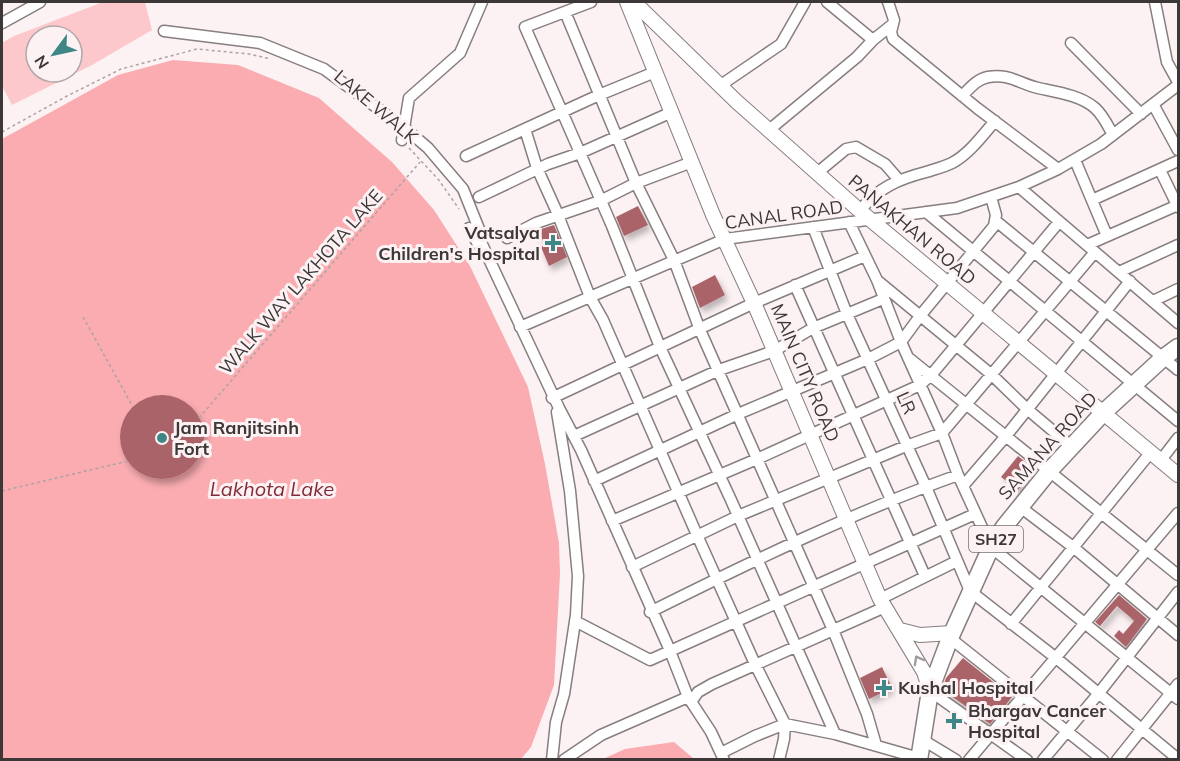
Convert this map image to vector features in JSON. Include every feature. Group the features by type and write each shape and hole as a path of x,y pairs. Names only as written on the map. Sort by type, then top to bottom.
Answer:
{"main road":[{"name":"SAMANA ROAD","path":"930,692 951,635 991,547 1019,506 1104,412 1134,383 1179,347"},
{"name":"MAIN CITY ROAD","path":"919,759 930,692"}],"street":[{"path":"2,23 40,2"},
{"path":"402,140 409,98 460,53 482,2"},
{"path":"591,2 525,27 563,112 660,347 835,734"},
{"name":"MAIN CITY ROAD","path":"627,2 692,162 864,563 882,603 924,672 930,692"},
{"name":"PANAKHAN ROAD","path":"634,2 817,173 1056,375 1179,475"},
{"path":"721,85 781,44 805,2"},
{"path":"827,2 873,40"},
{"path":"888,2 893,15 891,35 893,39 995,122 1058,169"},
{"path":"1155,2 1167,62 1179,84"},
{"path":"568,19 636,183 674,260 700,330 833,630 867,714 876,746"},
{"path":"769,130 893,24"},
{"path":"164,31 260,43 324,69 428,148 463,189 479,229 480,240 553,398 574,436 690,700 711,732 723,756 755,736 785,724 835,734 919,759"},
{"path":"1071,43 1141,114"},
{"path":"466,156 655,72"},
{"path":"963,96 975,83 987,77 1018,79 1032,86 1057,91 1089,104 1101,114 1113,135"},
{"name":"CANAL ROAD","path":"520,327 725,239 849,222 866,215 957,208 1019,187 1075,160 1113,135 1179,84"},
{"path":"1154,104 1179,150"},
{"path":"479,197 537,168 580,153 672,112"},
{"path":"866,215 876,193 899,180 953,163 967,152 995,122"},
{"path":"525,129 537,168 559,216 590,297 603,320 755,664 785,724 779,759"},
{"path":"817,173 846,149 856,147 885,164 899,180"},
{"path":"1075,160 1107,236"},
{"path":"1092,200 1179,161"},
{"path":"507,238 536,223 600,201 636,183 692,162"},
{"path":"633,567 738,516 942,433 1071,281 1091,248 1107,236 1178,205 1160,170"},
{"path":"1019,187 1179,323"},
{"path":"991,196 996,221 1179,370"},
{"path":"926,212 1179,421"},
{"path":"594,481 738,414 868,359 901,342 996,221"},
{"path":"849,222 877,280 960,481 991,547 1128,657 1176,692 1118,759"},
{"path":"612,521 679,494 920,385 932,375 1059,222"},
{"name":"LR","path":"813,226 847,314 926,487 970,591"},
{"path":"469,228 520,327"},
{"path":"1119,272 1179,245"},
{"path":"553,398 754,303 865,256"},
{"path":"877,280 992,375 1027,409 1072,447"},
{"path":"651,611 757,560 891,501 926,487 960,481 1006,436 1130,281"},
{"path":"795,285 925,576"},
{"path":"1153,301 1179,289"},
{"path":"574,436 719,370 774,351 813,328 883,298"},
{"path":"910,359 1179,575"},
{"path":"552,759 556,722 564,694 575,621 578,576 570,491 553,398"},
{"path":"1011,624 1101,513 1156,456 1179,438"},
{"path":"1019,506 1073,547 1179,635"},
{"path":"969,759 1179,513"},
{"path":"575,621 650,660 975,514"},
{"path":"564,759 601,735 690,700 704,688 833,630 925,576 957,561"},
{"path":"970,591 1179,759"},
{"path":"1044,759 1179,592"},
{"path":"900,630 920,635 951,635 1103,759"},
{"path":"930,692 1028,759"},
{"path":"923,740 956,759"}],"path":[{"path":"2,132 67,96 121,69 132,66 197,49 249,54 272,60"},
{"name":"LAKE WALK","path":"402,140 438,179 456,204 469,228"},
{"name":"WALK WAY LAKHOTA LAKE","path":"199,418 421,161"},
{"path":"83,318 133,407"},
{"path":"2,491 128,461"}],"shaded area":[{"path":"103,2 145,2 152,30 84,69 84,24 45,24"},
{"path":"24,32 24,84 54,84 12,105 2,86 2,43"}],"water":[{"name":"Lakhota Lake","path":"173,60 238,65 319,98 392,162 434,210 470,266 528,387 559,543 560,574 554,685 531,747 521,759 2,759 2,139 118,75"},
{"path":"674,742 694,759 603,759 625,749"}],"building":[{"path":"638,206 648,225 624,236 616,217"},
{"path":"554,225 567,257 549,266 541,247 545,245 538,230"},
{"path":"715,275 725,295 700,308 692,287"},
{"name":"Jam Ranjitsinh Fort","path":"162,395 178,398 192,407 201,421 204,437 201,453 192,467 178,476 162,479 146,476 132,467 123,453 120,437 123,421 132,407 146,398"},
{"path":"1018,456 1033,468 1018,490 1001,477"},
{"path":"1119,595 1147,619 1126,647 1114,636 1119,630 1123,634 1134,621 1117,606 1100,626 1095,622"},
{"path":"963,658 1012,697 990,724 942,689 946,678"},
{"path":"882,667 892,688 869,699 860,678"}],"place":[{"name":"Vatsalya Children's Hospital","path":"553,243"},
{"name":"Jam Ranjitsinh Fort","path":"162,438"},
{"name":"Kushal Hospital","path":"884,688"},
{"name":"Bhargav Cancer Hospital","path":"954,721"}]}
